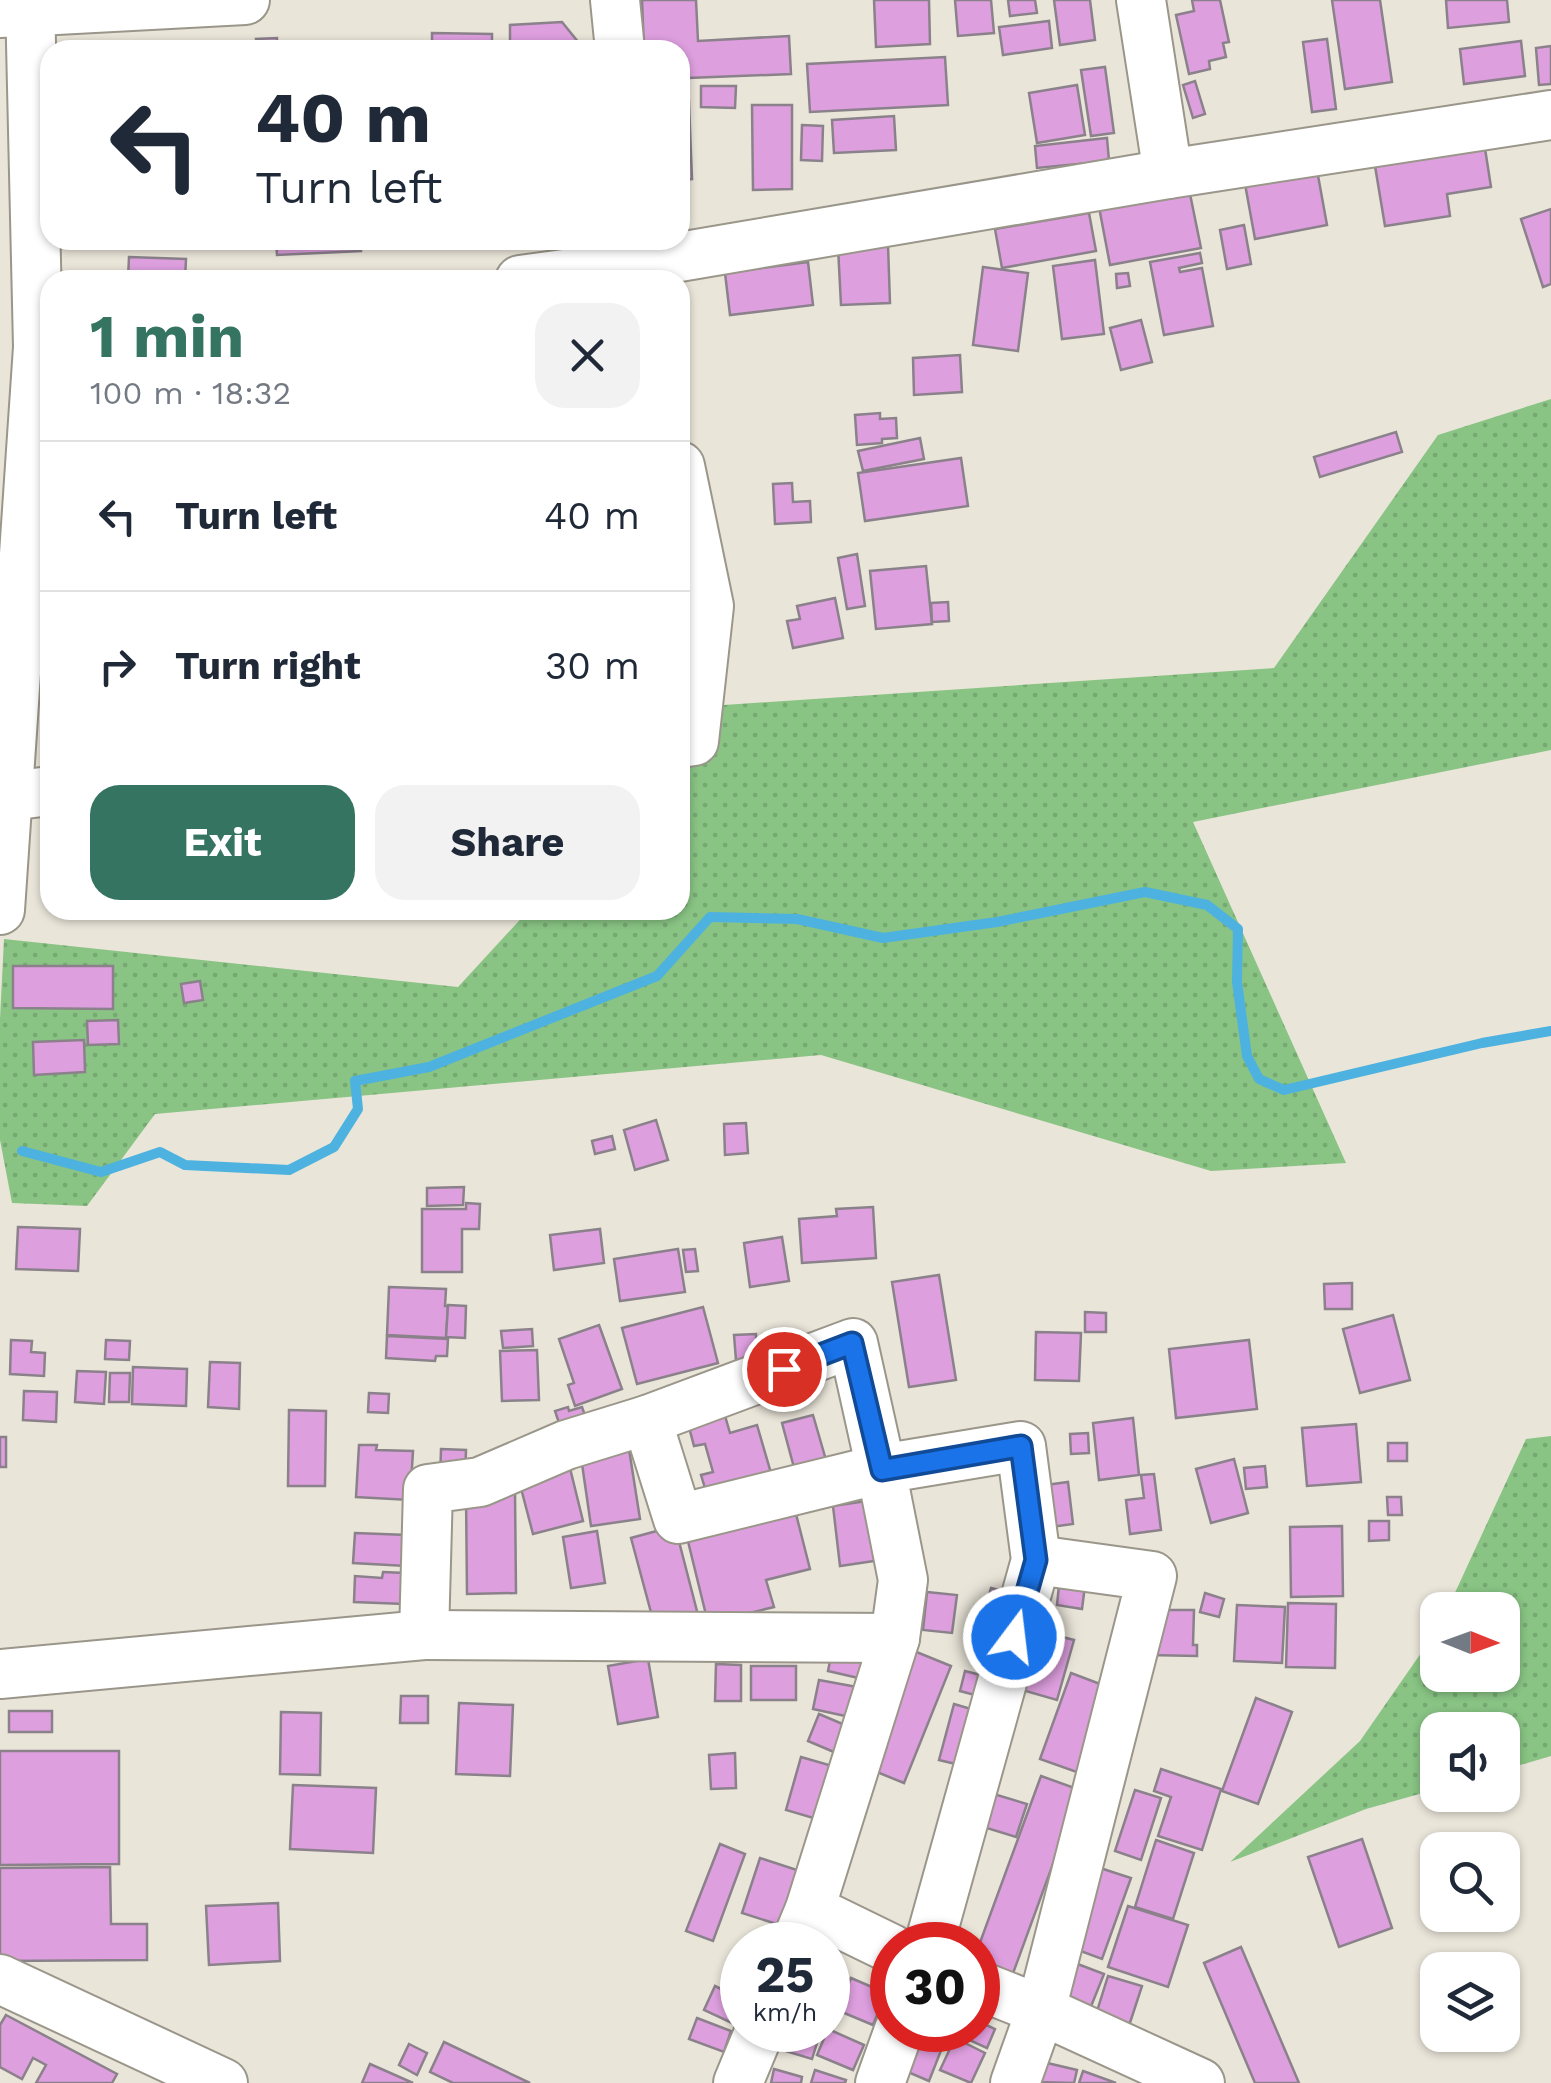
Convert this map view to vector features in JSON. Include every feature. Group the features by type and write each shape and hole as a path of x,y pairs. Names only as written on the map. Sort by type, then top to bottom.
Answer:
{"street":[{"path":"40,290 20,8 246,0"},
{"path":"615,0 619,40"},
{"path":"1141,0 1168,174"},
{"path":"582,270 1551,115"},
{"path":"0,910 29,794 40,465"},
{"path":"690,514 709,606 694,741 690,742"},
{"path":"424,1634 428,1488 480,1482 566,1445 647,1420 852,1343 903,1580 896,1638 804,1922"},
{"path":"647,1420 678,1519 882,1470 1021,1446 1036,1560 935,1922"},
{"path":"1015,2083 1042,2010 1152,1576 1036,1560"},
{"path":"0,1674 424,1634 896,1638"},
{"path":"0,1979 222,2083"},
{"path":"1000,1994 1042,2010 1147,2072 1200,2083"},
{"path":"738,2083 751,2052"},
{"path":"880,2083 892,2052"}],"green space":[{"path":"1551,399 1551,750 1193,822 1346,1163 1211,1171 821,1055 155,1114 87,1206 12,1203 0,1140 4,939 458,987 520,920 690,920 690,707 1274,668 1438,435"},
{"path":"1551,1436 1551,1756 1520,1765 1520,1712 1420,1712 1420,1794 1366,1809 1230,1862 1360,1741 1420,1655 1420,1692 1520,1692 1520,1592 1455,1592 1526,1439"}],"building":[{"path":"642,0 696,0 698,41 789,36 791,74 690,78 690,40 644,40"},
{"path":"874,0 929,0 930,44 876,47"},
{"path":"955,0 991,0 994,33 958,36"},
{"path":"1008,0 1035,0 1037,13 1010,16"},
{"path":"1054,0 1090,0 1095,40 1060,45"},
{"path":"1192,0 1220,0 1229,42 1223,43 1226,57 1209,61 1210,69 1189,74 1176,15 1194,11"},
{"path":"1332,0 1380,0 1392,82 1345,89"},
{"path":"1446,0 1507,0 1509,22 1448,28"},
{"path":"1049,21 1052,48 1003,55 999,27"},
{"path":"562,22 577,40 510,40 510,25"},
{"path":"432,33 492,34 492,40 432,40"},
{"path":"1327,39 1336,109 1312,112 1303,42"},
{"path":"1521,41 1525,76 1464,84 1460,49"},
{"path":"1551,46 1551,84 1539,85 1536,48"},
{"path":"945,57 948,105 810,112 807,64"},
{"path":"1105,67 1114,133 1091,136 1081,70"},
{"path":"1195,81 1205,114 1193,118 1183,85"},
{"path":"1077,85 1085,135 1037,143 1029,93"},
{"path":"701,86 736,86 735,108 701,107"},
{"path":"752,105 792,105 792,189 753,190"},
{"path":"894,116 896,150 834,153 832,120"},
{"path":"802,125 823,126 822,161 801,160"},
{"path":"1107,138 1109,161 1037,168 1035,146"},
{"path":"1484,142 1491,187 1447,194 1450,216 1385,226 1374,160"},
{"path":"1317,170 1327,225 1255,239 1245,184"},
{"path":"1189,189 1201,248 1110,265 1099,207"},
{"path":"1551,209 1551,284 1543,287 1521,219"},
{"path":"1089,213 1096,251 1002,268 995,229"},
{"path":"1244,225 1251,264 1227,269 1220,230"},
{"path":"888,245 890,303 841,305 838,247"},
{"path":"277,250 361,251 277,255"},
{"path":"1200,253 1202,263 1179,268 1180,272 1202,268 1213,326 1164,335 1150,262"},
{"path":"129,257 186,259 185,270 128,270"},
{"path":"1095,260 1104,334 1062,339 1053,266"},
{"path":"808,262 813,305 730,315 725,273"},
{"path":"983,267 1028,273 1018,351 973,345"},
{"path":"1128,273 1130,286 1117,288 1116,274"},
{"path":"1141,320 1152,362 1121,370 1110,328"},
{"path":"960,355 962,392 914,395 913,358"},
{"path":"880,413 880,419 896,418 897,438 857,445 855,415"},
{"path":"1396,432 1402,452 1320,477 1314,457"},
{"path":"920,438 924,459 863,471 858,451"},
{"path":"961,458 968,506 865,521 858,473"},
{"path":"792,483 793,502 810,501 811,522 775,524 773,484"},
{"path":"857,554 865,606 847,609 838,558"},
{"path":"926,566 932,624 876,629 870,571"},
{"path":"835,598 843,638 793,648 787,621 800,619 797,606"},
{"path":"948,602 949,621 932,622 931,603"},
{"path":"13,966 113,966 113,1009 13,1008"},
{"path":"200,981 203,1000 184,1003 181,984"},
{"path":"118,1020 119,1044 88,1045 87,1021"},
{"path":"84,1040 85,1072 34,1075 33,1042"},
{"path":"656,1120 668,1160 635,1170 624,1130"},
{"path":"746,1123 748,1153 725,1155 724,1124"},
{"path":"612,1136 615,1149 595,1154 592,1141"},
{"path":"464,1187 463,1205 427,1206 427,1188"},
{"path":"466,1203 480,1204 479,1229 462,1229 462,1272 422,1272 422,1209 466,1209"},
{"path":"873,1207 876,1258 802,1263 799,1219 837,1216 836,1209"},
{"path":"18,1227 80,1229 78,1271 16,1269"},
{"path":"600,1229 604,1263 554,1270 550,1235"},
{"path":"782,1237 789,1281 750,1287 744,1243"},
{"path":"678,1249 685,1292 620,1301 614,1259"},
{"path":"695,1249 698,1271 686,1272 683,1250"},
{"path":"939,1275 956,1380 909,1387 892,1282"},
{"path":"1352,1283 1352,1309 1325,1309 1324,1284"},
{"path":"389,1287 446,1289 446,1338 387,1335"},
{"path":"448,1305 466,1306 465,1338 446,1337"},
{"path":"703,1307 718,1363 637,1384 622,1328"},
{"path":"1085,1312 1106,1313 1106,1332 1085,1332"},
{"path":"1393,1315 1410,1380 1360,1393 1343,1329"},
{"path":"599,1325 622,1389 575,1406 568,1385 574,1383 559,1339"},
{"path":"532,1329 533,1346 503,1348 501,1331"},
{"path":"1036,1332 1081,1333 1079,1381 1035,1380"},
{"path":"756,1334 757,1359 736,1360 734,1335"},
{"path":"387,1336 448,1339 447,1356 436,1356 435,1361 386,1358"},
{"path":"11,1340 32,1341 31,1352 45,1353 44,1376 10,1374"},
{"path":"106,1340 130,1341 129,1360 105,1359"},
{"path":"1249,1340 1257,1409 1176,1418 1169,1349"},
{"path":"537,1350 539,1400 502,1401 500,1351"},
{"path":"210,1362 240,1363 239,1409 208,1407"},
{"path":"133,1367 187,1369 186,1406 132,1404"},
{"path":"77,1371 106,1372 104,1404 75,1402"},
{"path":"110,1373 130,1373 129,1402 109,1402"},
{"path":"24,1391 57,1392 56,1422 23,1420"},
{"path":"369,1393 389,1394 388,1413 368,1412"},
{"path":"721,1402 730,1433 757,1425 773,1480 708,1498 701,1475 713,1472 705,1444 694,1446 685,1412"},
{"path":"568,1407 569,1411 582,1407 590,1429 559,1423 555,1411"},
{"path":"289,1410 326,1411 325,1486 288,1486"},
{"path":"813,1415 828,1467 796,1475 782,1423"},
{"path":"1133,1418 1139,1475 1099,1480 1093,1423"},
{"path":"1356,1424 1361,1482 1307,1486 1302,1428"},
{"path":"1088,1433 1089,1453 1071,1454 1070,1434"},
{"path":"0,1437 6,1437 6,1467 0,1467"},
{"path":"1388,1443 1407,1443 1407,1461 1388,1461"},
{"path":"359,1445 377,1445 376,1450 413,1451 410,1500 356,1497"},
{"path":"441,1449 466,1450 465,1482 440,1481"},
{"path":"629,1449 640,1519 591,1526 581,1457"},
{"path":"1234,1459 1248,1513 1211,1523 1196,1469"},
{"path":"568,1460 583,1521 533,1534 517,1473"},
{"path":"1265,1466 1267,1487 1246,1489 1244,1468"},
{"path":"1154,1474 1161,1530 1130,1534 1126,1500 1144,1498 1141,1475"},
{"path":"1068,1482 1073,1524 1036,1529 1031,1487"},
{"path":"515,1492 516,1593 467,1594 466,1493"},
{"path":"1387,1497 1401,1497 1402,1515 1388,1515"},
{"path":"873,1500 881,1560 840,1566 833,1506"},
{"path":"796,1514 810,1569 766,1580 774,1607 708,1623 685,1529"},
{"path":"1369,1521 1389,1521 1389,1540 1369,1541"},
{"path":"675,1526 699,1619 656,1631 631,1538"},
{"path":"1342,1526 1343,1596 1291,1597 1290,1527"},
{"path":"597,1531 605,1583 571,1588 563,1537"},
{"path":"355,1533 407,1535 406,1566 353,1563"},
{"path":"383,1572 405,1573 404,1604 354,1602 355,1576 382,1578"},
{"path":"1060,1575 1086,1578 1082,1609 1057,1605"},
{"path":"991,1588 1022,1596 1016,1620 984,1612"},
{"path":"927,1592 957,1595 952,1633 923,1630"},
{"path":"1205,1593 1224,1599 1219,1617 1200,1612"},
{"path":"1288,1603 1336,1604 1335,1668 1286,1667"},
{"path":"1237,1605 1285,1607 1282,1663 1234,1661"},
{"path":"1148,1610 1194,1610 1193,1645 1197,1645 1197,1656 1148,1655"},
{"path":"973,1617 1009,1626 1004,1646 968,1636"},
{"path":"1039,1631 1074,1640 1057,1700 1022,1690"},
{"path":"832,1651 872,1659 867,1680 828,1671"},
{"path":"914,1651 951,1666 904,1783 867,1768"},
{"path":"648,1659 658,1717 618,1724 608,1666"},
{"path":"716,1664 741,1665 741,1701 715,1701"},
{"path":"751,1666 796,1666 796,1700 751,1700"},
{"path":"965,1671 992,1678 986,1698 960,1691"},
{"path":"1071,1673 1116,1690 1085,1775 1040,1759"},
{"path":"819,1680 857,1687 850,1717 813,1709"},
{"path":"401,1696 428,1696 428,1723 400,1723"},
{"path":"1256,1698 1292,1712 1258,1804 1222,1791"},
{"path":"459,1703 513,1705 510,1776 456,1774"},
{"path":"954,1704 978,1711 964,1766 939,1760"},
{"path":"9,1711 52,1711 52,1732 9,1732"},
{"path":"281,1712 321,1713 320,1775 280,1774"},
{"path":"819,1714 852,1728 841,1755 808,1741"},
{"path":"0,1751 119,1751 119,1864 0,1865"},
{"path":"735,1753 736,1788 711,1789 709,1755"},
{"path":"801,1757 836,1767 820,1820 786,1810"},
{"path":"1161,1769 1221,1789 1202,1850 1158,1836 1171,1797 1154,1791"},
{"path":"1041,1776 1080,1790 1012,1976 1000,1971 1000,1922 988,1922"},
{"path":"293,1785 376,1788 373,1853 290,1849"},
{"path":"1135,1790 1161,1798 1141,1860 1115,1851"},
{"path":"987,1792 1027,1804 1016,1837 977,1825"},
{"path":"1362,1839 1392,1928 1339,1947 1308,1857"},
{"path":"1156,1840 1194,1853 1173,1919 1135,1907"},
{"path":"720,1844 745,1854 713,1941 686,1931"},
{"path":"760,1858 800,1871 784,1922 742,1913"},
{"path":"1094,1866 1131,1878 1102,1959 1067,1946"},
{"path":"110,1867 111,1924 147,1924 147,1960 0,1961 0,1868"},
{"path":"278,1903 280,1961 209,1965 206,1906"},
{"path":"1128,1906 1188,1925 1168,1987 1108,1967"},
{"path":"1241,1947 1299,2083 1255,2083 1204,1963"},
{"path":"1075,1963 1104,1974 1088,2014 1060,2003"},
{"path":"1108,1976 1142,1986 1127,2032 1094,2021"},
{"path":"850,1980 870,1986 870,2024 850,2015"},
{"path":"715,1986 720,1988 720,2017 704,2010"},
{"path":"6,2015 117,2074 112,2083 36,2083 46,2065 33,2058 22,2079 0,2067 0,2025"},
{"path":"697,2018 720,2027 720,2051 689,2039"},
{"path":"850,2039 864,2045 853,2070 817,2055 850,2052"},
{"path":"444,2042 530,2083 453,2083 430,2072"},
{"path":"409,2044 427,2053 417,2075 399,2065"},
{"path":"789,2052 814,2052 812,2059"},
{"path":"899,2052 940,2052 929,2081 894,2066"},
{"path":"948,2052 985,2053 971,2083 940,2070"},
{"path":"1043,2062 1077,2070 1074,2083 1038,2082"},
{"path":"370,2064 413,2083 362,2083"},
{"path":"774,2069 802,2077 801,2083 771,2083"},
{"path":"815,2070 846,2080 845,2083 811,2083"},
{"path":"1083,2071 1116,2083 1079,2083"}],"waterway":[{"path":"22,1151 101,1172 160,1152 185,1165 289,1170 334,1147 358,1109 355,1081 429,1067 657,976 710,917 797,919 883,938 997,922 1145,892 1207,905 1238,929 1237,982 1247,1056 1259,1079 1284,1090 1482,1043 1551,1031"}],"route":[{"path":"784,1369 852,1343 882,1470 1021,1446 1036,1560 1014,1637"}]}
